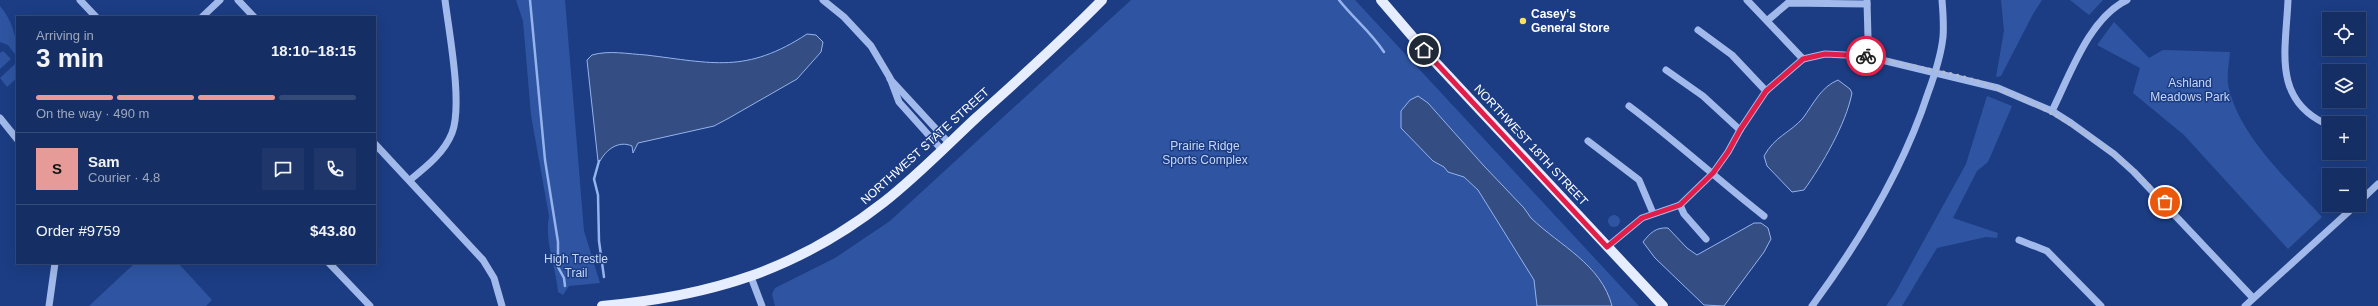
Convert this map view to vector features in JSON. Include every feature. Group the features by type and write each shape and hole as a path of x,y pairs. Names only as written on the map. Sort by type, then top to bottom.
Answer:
{"main road":[{"name":"NORTHWEST STATE STREET","path":"602,306 676,298 751,277 790,261 846,229 888,198 946,147 1102,0"},
{"name":"NORTHWEST 18TH STREET","path":"1381,0 1430,56 1663,306"}],"street":[{"path":"80,0 95,16"},
{"path":"203,16 220,0"},
{"path":"238,0 253,16"},
{"path":"410,180 444,146 452,132 456,115 456,94 445,0"},
{"path":"823,0 844,16 860,34 870,46 890,78 946,147"},
{"path":"1747,0 1768,20 1794,52 1803,59"},
{"path":"1812,306 1846,258 1887,189 1921,116 1935,72 1943,35 1942,0"},
{"path":"2052,112 2096,27 2114,8 2127,0"},
{"path":"2288,0 2285,66 2289,87 2298,104 2306,112 2322,122"},
{"path":"1768,20 1788,3 1867,2 1868,38 1865,56"},
{"path":"1698,30 1732,55 1766,91"},
{"path":"1607,247 1642,218 1680,205 1713,173 1766,91 1803,59 1825,54 1865,56 1998,88 2052,112 2092,137 2134,172 2253,298"},
{"path":"1666,70 1703,96 1740,130"},
{"path":"890,78 899,102 946,147"},
{"path":"1629,106 1676,141 1764,216"},
{"path":"0,118 16,138"},
{"path":"1588,141 1639,180 1653,213"},
{"path":"376,145 483,260 494,278 502,306"},
{"path":"2366,195 2378,184"},
{"path":"1680,205 1684,214 1706,239"},
{"path":"2245,306 2348,212"},
{"path":"2018,240 2048,251 2101,306"},
{"path":"49,306 55,264"},
{"path":"330,264 370,306"},
{"path":"751,277 762,306"}],"green space":[{"name":"High Trestle Trail","path":"516,0 565,0 584,231 600,283 569,286 563,295 558,292 549,244 549,216 531,115 523,21"},
{"name":"Prairie Ridge Sports Complex","path":"1131,0 1355,0 1639,306 775,306 772,294 775,288 835,258 890,221"},
{"path":"2001,0 2042,0 2033,14 2001,76 1996,77 2004,31"},
{"path":"2070,0 2103,0 2089,15"},
{"path":"0,6 8,17 13,29 16,43 16,56 8,45 0,42"},
{"name":"Ashland Meadows Park","path":"2114,22 2149,58 2163,50 2230,52 2228,85 2235,107 2244,125 2255,142 2281,174 2322,217 2288,249 2184,135 2133,93 2140,68 2097,45"},
{"path":"3,51 11,59 0,69 0,53"},
{"path":"15,64 16,79 7,87 0,78"},
{"path":"1987,96 2012,106 1988,162 1977,171 1953,218 1998,233 1997,238 1986,237 1937,248 1902,306 1886,306 1895,293 1966,164"},
{"path":"1612,215 1616,215 1620,221 1616,227 1612,227 1608,223 1608,219"},
{"path":"134,264 179,264 212,300 206,306 89,306"}],"shaded area":[{"path":"807,34 816,35 823,42 821,52 797,79 714,126 638,143 633,153 632,146 627,144 617,145 609,150 600,161 598,161 587,60 592,55 619,53 691,61 729,62 747,60 766,55 785,47"},
{"path":"1838,80 1850,89 1852,93 1839,131 1826,156 1804,190 1792,192 1767,166 1764,156 1768,149 1778,139 1803,118 1822,91"},
{"path":"1418,96 1428,103 1524,208 1531,218 1589,267 1599,278 1607,291 1612,306 1537,306 1534,280 1478,190 1464,177 1448,172 1444,167 1433,161 1401,128 1401,111 1410,100"},
{"path":"1754,223 1761,223 1768,228 1771,239 1764,252 1724,306 1704,305 1655,258 1643,242 1654,231 1660,228 1668,228 1687,248 1697,255"}],"waterway":[{"path":"530,0 545,160 558,242 558,267 564,278 565,286"},
{"path":"1339,0 1384,52"},
{"path":"599,161 594,179 598,195 599,241 604,277"}],"way so far":[{"path":"1866,56 1998,88 2052,112 2082,130 2114,154 2165,202"}],"place":[{"name":"Casey's General Store","path":"1523,21"}],"route":[{"path":"1424,50 1607,247 1642,218 1680,205 1713,173 1766,91 1803,59 1825,54 1866,56"}]}
